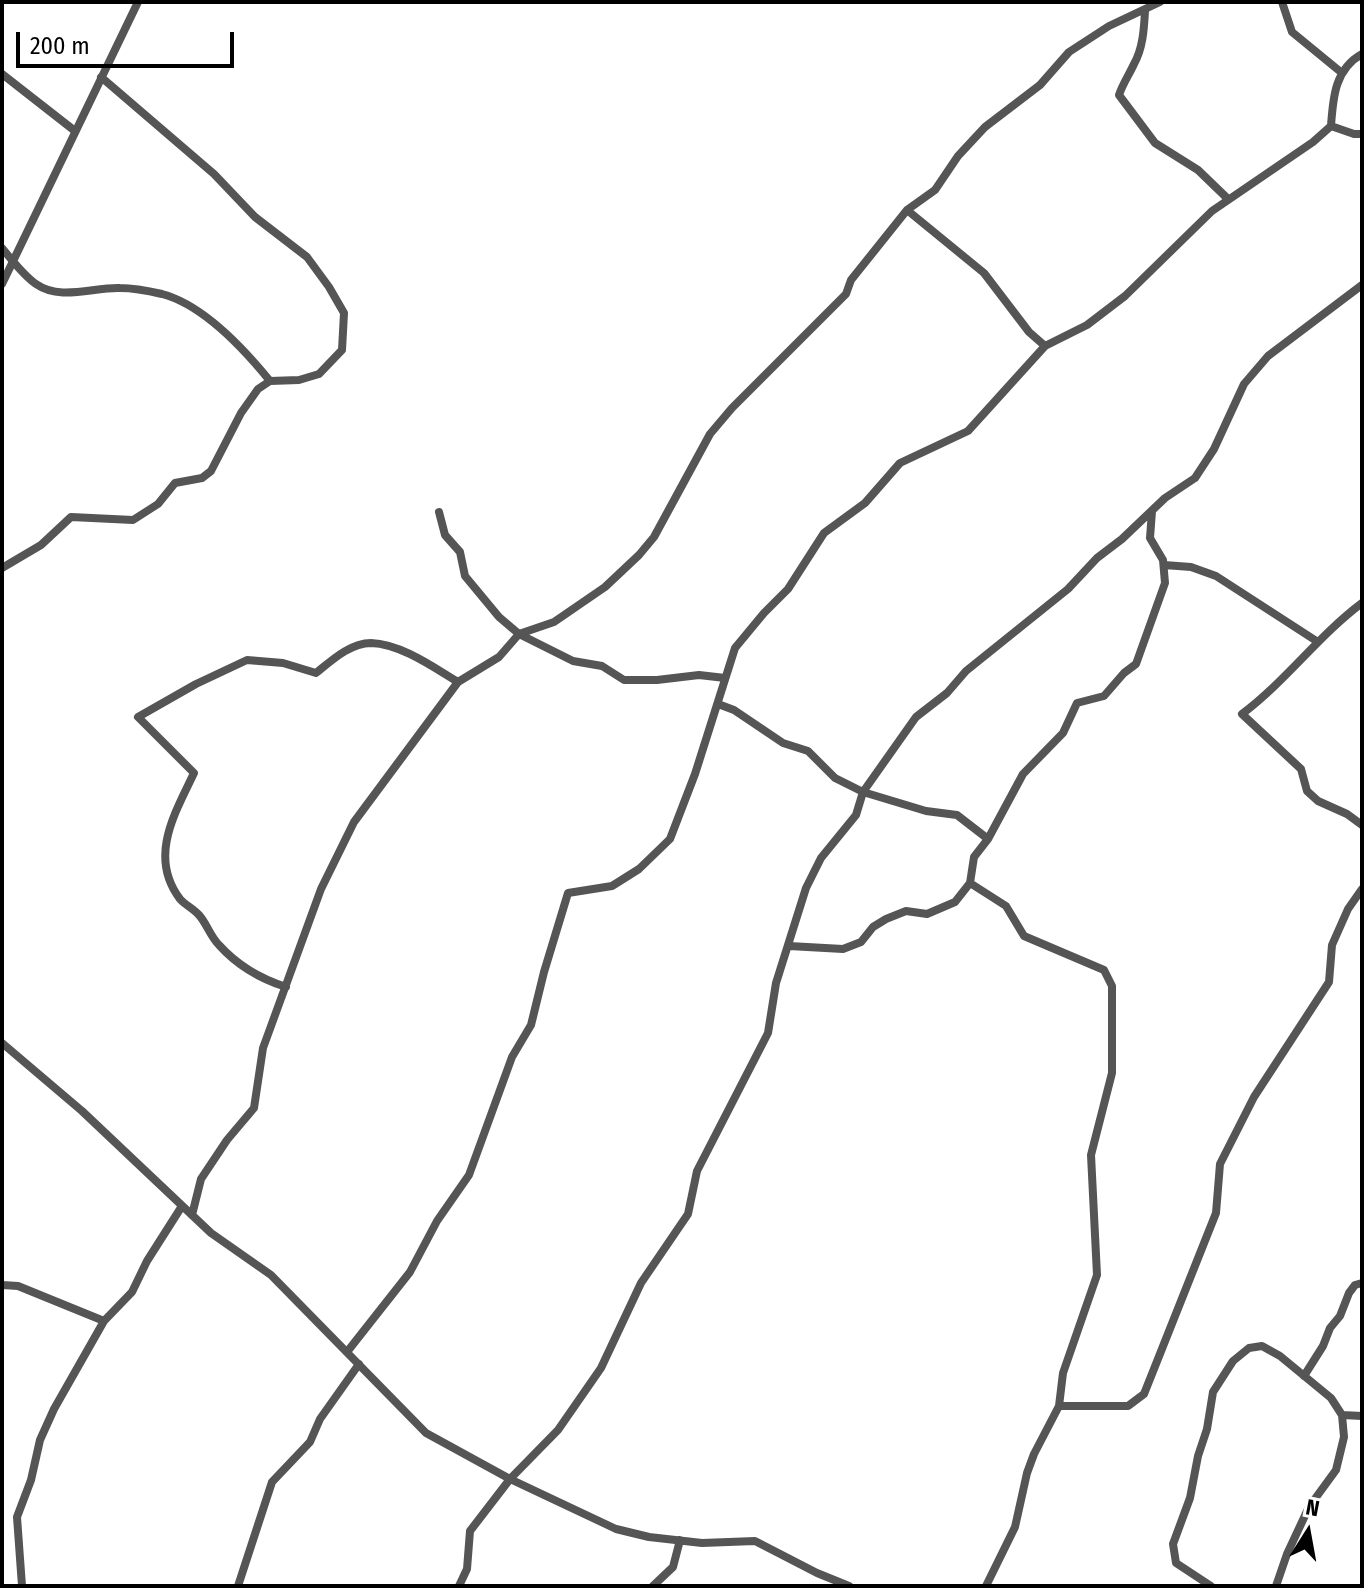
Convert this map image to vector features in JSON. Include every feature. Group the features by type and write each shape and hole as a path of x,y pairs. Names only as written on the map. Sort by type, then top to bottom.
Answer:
{"street":[{"path":"2,284 138,2"},
{"path":"192,1215 201,1179 227,1140 254,1108 263,1048 321,889 354,822 458,682 499,657 519,634 554,622 605,587 639,555 654,537 710,434 846,294 851,280 907,210 935,190 958,156 985,127 1040,85 1069,52 1109,26 1160,2"},
{"path":"1282,2 1292,32 1342,73"},
{"path":"1145,11 1144,35 1136,62 1119,95 1155,143 1198,170 1228,199"},
{"path":"347,1352 410,1272 437,1221 469,1175 512,1057 531,1025 568,893 612,886 639,869 670,839 695,774 735,648 788,589 824,533 865,503 900,463 968,431 1045,346 1087,325 1125,296 1212,211 1313,142 1331,126 1333,91 1349,62 1362,54"},
{"path":"2,74 75,131"},
{"path":"2,568 41,545 71,517 133,520 158,504 175,483 202,478 211,471 241,413 258,389 270,381 299,380 319,374 342,350 344,313 307,257 255,217 214,174 101,77"},
{"path":"1331,126 1362,134"},
{"path":"907,210 984,273 1029,332 1045,346"},
{"path":"2,248 37,285 57,292 119,288 162,294 184,303 247,352 270,381"},
{"path":"459,1586 467,1569 470,1531 510,1479 558,1430 601,1368 641,1283 688,1214 697,1171 768,1033 776,983 806,888 821,858 856,815 863,792 916,717 947,693 966,671 1059,597 1097,558 1152,510 1195,478 1214,449 1244,384 1268,356 1361,288"},
{"path":"789,946 843,949 861,942 873,927 886,919 906,911 927,914 955,902 970,883 974,857 988,839 1023,774 1063,733 1077,703 1104,696 1136,664 1165,583 1164,565 1150,538 1152,510"},
{"path":"439,512 445,535 460,552 465,576 499,617 519,634 573,661 602,666 624,680 699,675 725,678"},
{"path":"1164,565 1191,567 1216,576 1318,642"},
{"path":"1362,603 1262,699 1242,714 1301,769 1307,791 1318,801 1347,814 1362,825"},
{"path":"286,987 264,980 218,945 199,915 181,901 172,885 165,866 165,843 171,820 194,773 138,717 247,660 283,663 316,673 343,652 370,643 402,651 458,682"},
{"path":"718,704 734,710 783,743 808,751 835,778 863,792 926,811 957,815 988,839"},
{"path":"970,883 1006,906 1024,936 1104,970 1112,986 1112,1073 1091,1155 1097,1275 1063,1373 1059,1406 1034,1454 1015,1527 986,1586"},
{"path":"1059,1406 1128,1406 1144,1394 1216,1213 1220,1164 1254,1097 1329,982 1332,945 1348,909 1362,889"},
{"path":"2,1043 82,1111 211,1233 271,1275 426,1433 510,1479 616,1529 702,1543 755,1541 849,1586"},
{"path":"22,1586 17,1517 31,1480 40,1440 104,1321 132,1292 147,1261 182,1206"},
{"path":"1304,1376 1323,1346 1330,1328 1340,1316 1349,1293 1355,1285 1362,1283"},
{"path":"2,1285 18,1286 104,1321"},
{"path":"1211,1586 1176,1563 1173,1544 1190,1498 1213,1392 1233,1361 1249,1348 1262,1346 1280,1356 1331,1398 1342,1415 1344,1437 1336,1470 1309,1507 1276,1586"},
{"path":"238,1586 272,1482 310,1442 320,1419 359,1364"},
{"path":"1342,1415 1362,1416"},
{"path":"653,1586 673,1567 680,1540"}]}
